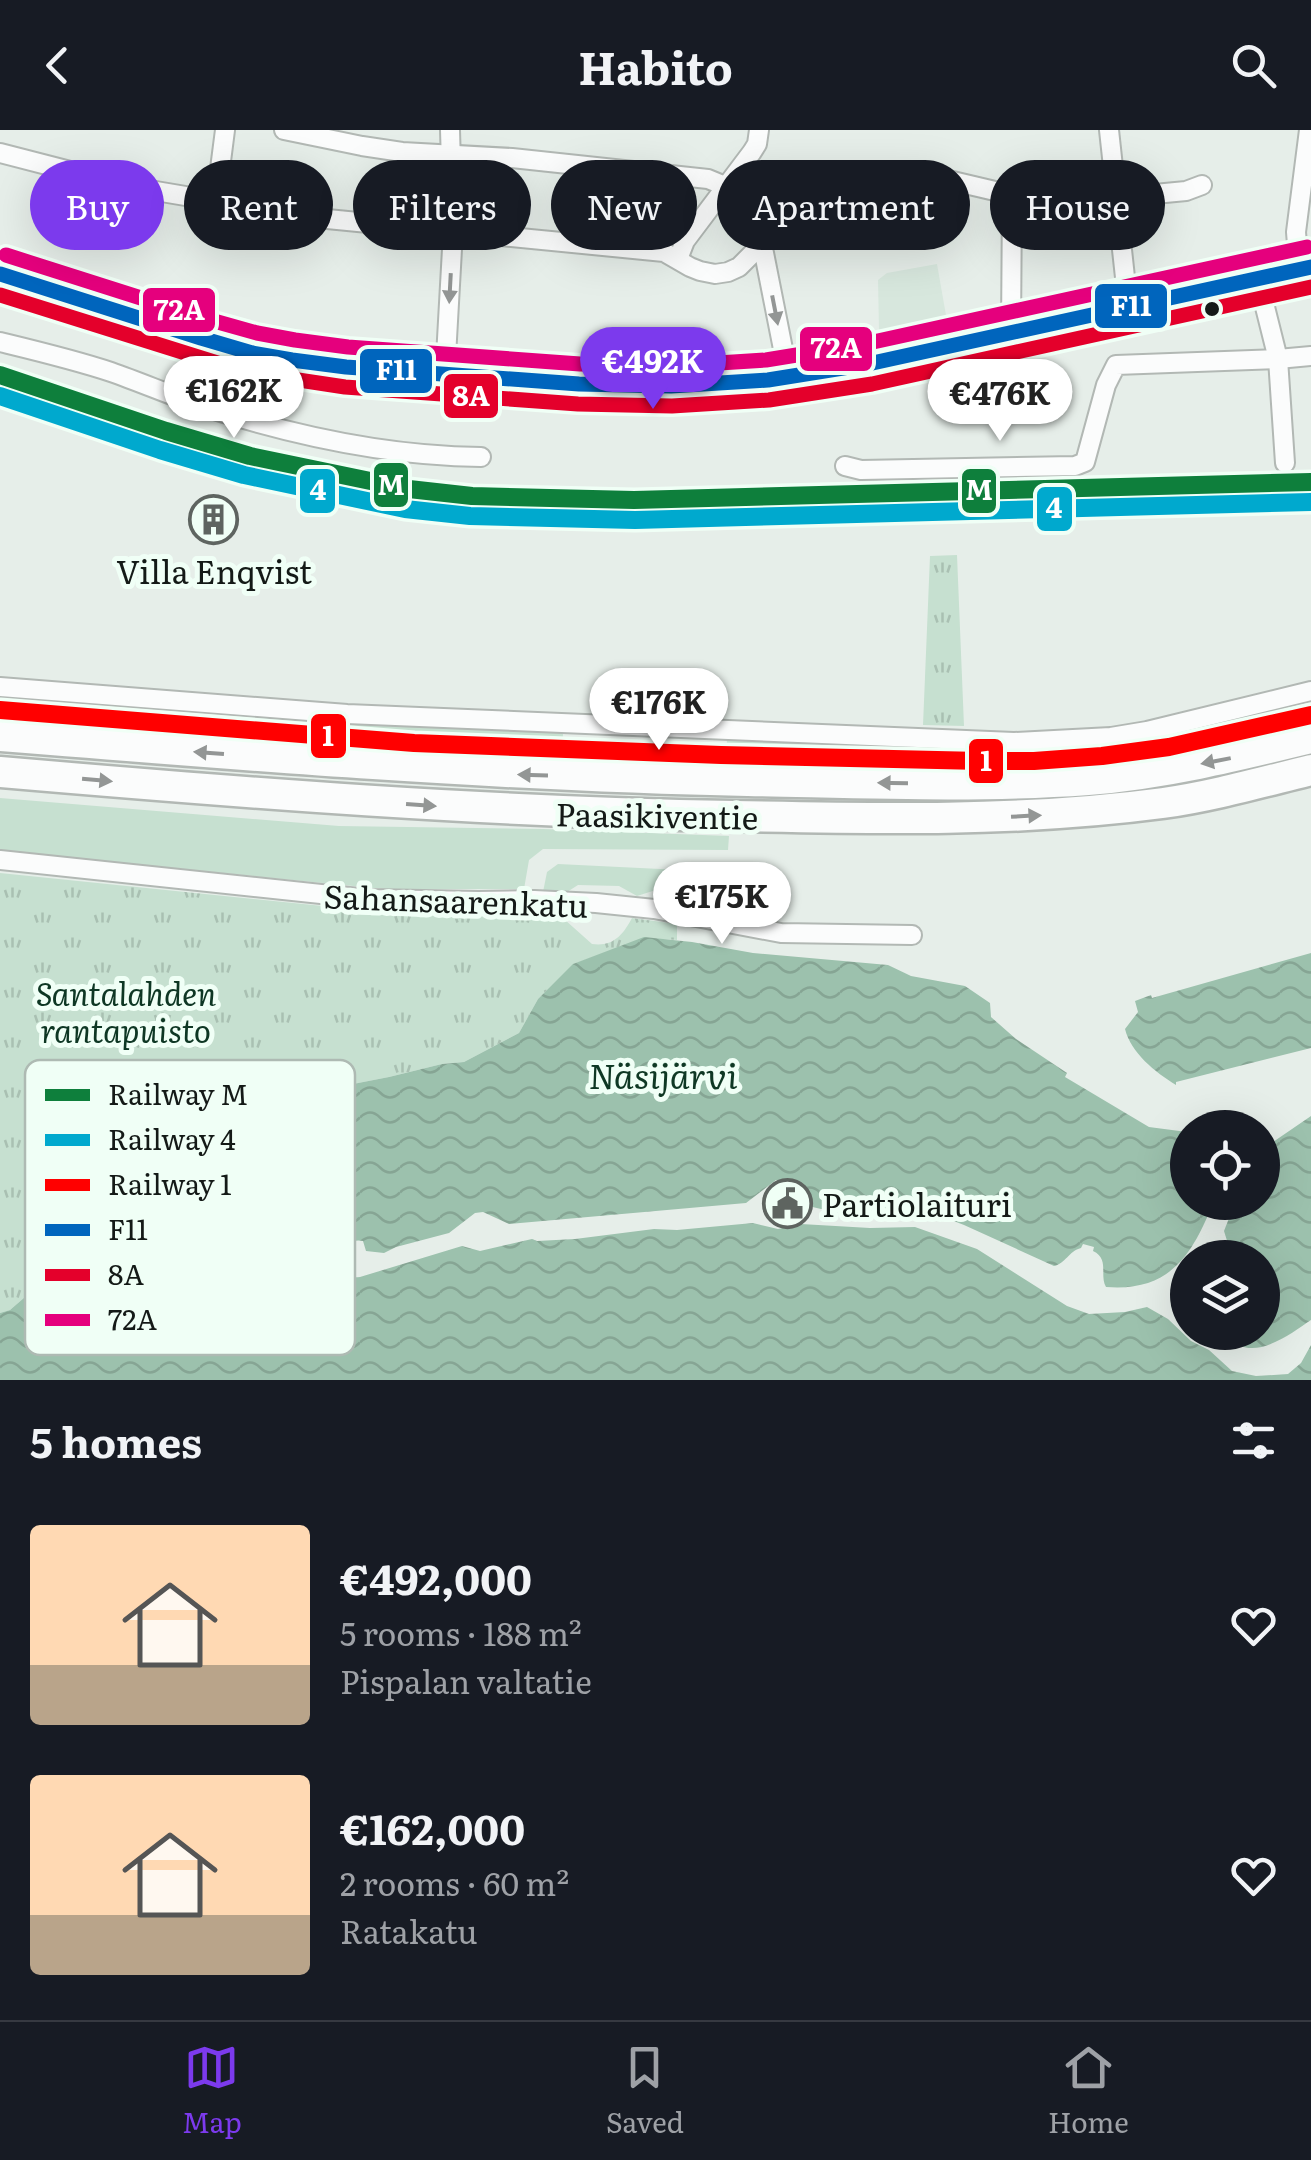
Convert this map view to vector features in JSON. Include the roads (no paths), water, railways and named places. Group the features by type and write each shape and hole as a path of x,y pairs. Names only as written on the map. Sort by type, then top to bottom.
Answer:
{"highway":[{"name":"Paasikiventie","path":"0,736 511,774 958,783 1089,780 1161,772 1311,738"},
{"name":"Paasikiventie","path":"0,772 508,810 884,818 1092,812 1168,802 1311,770"}],"main road":[{"path":"0,274 252,353 346,367 444,375 671,386 786,377 868,364 1305,268"}],"street":[{"path":"222,160 226,130"},
{"path":"284,130 362,146 708,178 717,182"},
{"path":"450,130 450,160"},
{"path":"746,160 759,130"},
{"path":"1110,130 1113,160"},
{"path":"1305,268 1296,232 1310,130"},
{"path":"0,153 97,179 184,194"},
{"path":"1165,194 1186,192 1202,184"},
{"path":"678,258 685,241 717,197"},
{"path":"531,239 664,252 690,267 715,274 739,267 755,250"},
{"path":"444,375 452,250"},
{"path":"763,250 786,377"},
{"path":"1011,332 1012,250"},
{"path":"1122,250 1128,306"},
{"path":"1258,279 1278,360 1284,463"},
{"path":"0,342 91,366 283,430 380,451 481,457"},
{"path":"845,466 861,470 1065,467 1085,462 1116,365 1311,356"},
{"path":"0,687 347,714 1014,742 1146,732 1311,691"},
{"name":"Sahansaarenkatu","path":"0,860 328,896 596,903 781,934 912,935"}],"water":[{"name":"Näsijärvi","path":"644,937 753,953 888,965 911,976 965,986 990,1003 991,1017 1067,1073 1065,1077 1149,1127 1170,1130 1170,1220 1205,1220 1195,1240 1170,1240 1170,1271 1128,1287 1106,1287 1103,1263 1094,1247 1083,1244 1054,1266 920,1208 821,1209 804,1205 789,1185 776,1180 746,1203 509,1224 483,1212 475,1213 449,1233 384,1253 366,1251 363,1241 355,1241 355,1084 464,1062 519,1033 538,999 573,964"},
{"path":"1311,953 1311,1048 1176,1085 1145,1061 1128,1038 1125,1029 1138,1012 1135,1001"},
{"path":"1311,1116 1311,1320 1280,1339 1280,1240 1227,1240 1224,1231 1228,1220 1280,1220 1280,1137"},
{"name":"Näsijärvi","path":"753,1223 778,1229 801,1224 915,1227 977,1249 1067,1306 1089,1314 1147,1307 1170,1321 1170,1350 1209,1350 1232,1371 1256,1376 1288,1374 1301,1363 1311,1345 1311,1380 0,1380 0,1313 25,1297 25,1355 355,1355 355,1277 462,1246 480,1251 532,1239 575,1239"}],"rail line":[{"name":"M","path":"0,375 250,456 409,489 472,496 634,500 1311,482"},
{"name":"4","path":"0,396 244,475 405,509 470,516 635,520 1311,502"},
{"name":"1","path":"0,710 414,743 981,761 1102,756 1169,747 1311,715"}],"place":[{"name":"Villa Enqvist","path":"214,520"},
{"name":"Partiolaituri","path":"787,1203"}],"park label":[{"name":"Santalahden rantapuisto","path":"126,1010"}]}
